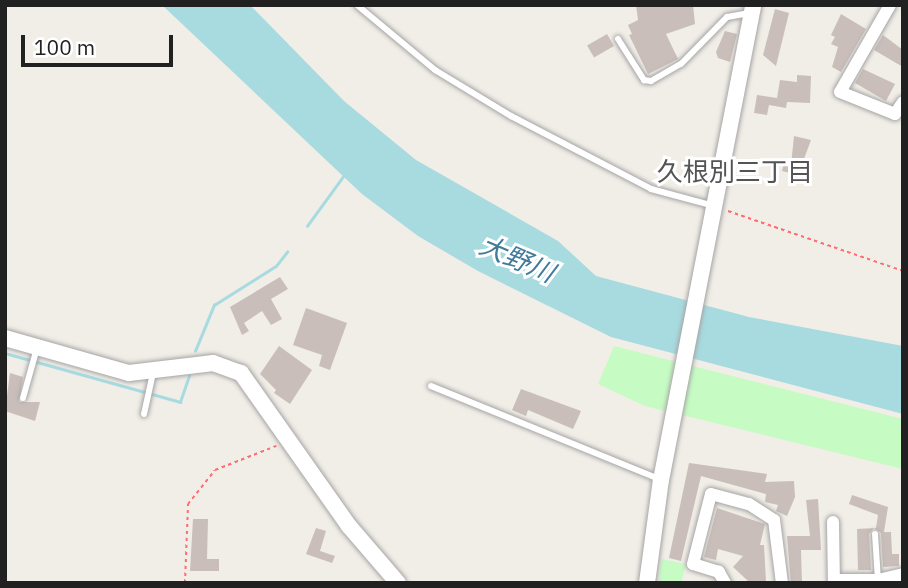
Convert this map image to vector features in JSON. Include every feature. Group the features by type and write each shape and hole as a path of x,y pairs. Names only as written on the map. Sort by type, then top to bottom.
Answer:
{"street":[{"path":"890,5 840,92 895,114 903,102"},
{"path":"647,583 661,480 752,9"},
{"path":"5,338 36,352 129,373 153,373 203,364 231,368 241,373 349,526 398,583"},
{"path":"725,583 719,572 693,564 711,494 749,504 775,520 782,583"},
{"path":"833,522 834,582 878,580 903,574"}],"lane":[{"path":"356,5 435,70 511,116 651,190 713,212"},
{"path":"618,39 644,80 650,81 681,64 727,17 752,9"},
{"path":"23,398 36,352"},
{"path":"144,414 153,373"},
{"path":"431,386 661,480"},
{"path":"875,534 878,580"}],"path":[{"path":"713,212 903,271"},
{"path":"185,583 186,516 194,496 227,463 291,441"}],"green space":[{"path":"614,346 903,419 903,469 645,406 598,384"},
{"path":"661,559 686,564 681,583 659,583"}],"water":[{"name":"大野川","path":"162,5 250,5 344,101 416,160 558,241 596,276 749,317 903,346 903,414 611,337 478,271 418,236 362,194"}],"building":[{"path":"636,5 693,5 695,24 666,34 678,59 648,74 629,35 632,34 628,25 638,20"},
{"path":"775,9 789,13 776,66 763,55"},
{"path":"841,14 866,29 841,72 832,67 838,47 831,44 835,37 831,35"},
{"path":"725,31 737,34 730,62 718,58 716,52"},
{"path":"607,34 614,46 594,58 587,46"},
{"path":"883,35 903,50 903,67 874,50"},
{"path":"863,69 895,84 886,101 855,83"},
{"path":"797,75 811,76 810,103 787,102 786,108 769,105 767,115 754,113 757,95 777,98 780,80 797,82"},
{"path":"794,136 811,140 798,175 782,171 784,163 791,165"},
{"path":"280,277 288,289 271,299 282,319 271,325 262,311 244,323 249,331 242,335 230,307"},
{"path":"306,308 347,323 330,370 319,366 322,355 293,345"},
{"path":"279,346 312,370 290,404 274,393 276,390 260,374"},
{"path":"10,373 23,377 19,402 40,402 35,421 5,411"},
{"path":"521,389 581,411 573,429 528,410 526,416 512,410"},
{"path":"689,463 767,474 765,482 794,481 795,497 787,516 776,511 778,505 765,502 766,494 701,476 681,561 669,558"},
{"path":"852,495 888,507 884,532 891,532 892,554 899,554 899,566 883,567 881,533 874,528 878,515 849,504"},
{"path":"818,499 821,550 801,550 802,583 791,583 787,536 810,536 806,500"},
{"path":"717,508 765,524 760,545 764,545 766,581 748,581 733,567 743,556 718,549 716,560 704,557"},
{"path":"193,519 208,519 207,559 219,559 219,571 190,571"},
{"path":"316,528 326,531 320,551 335,556 332,563 306,554"},
{"path":"874,528 869,534 871,570 858,570 857,529"}],"waterway":[{"path":"307,226 344,175"},
{"path":"195,351 214,305 276,266 287,252"},
{"path":"5,353 180,402 189,376"}],"district":[{"name":"久根別三丁目","path":"735,172"}]}
